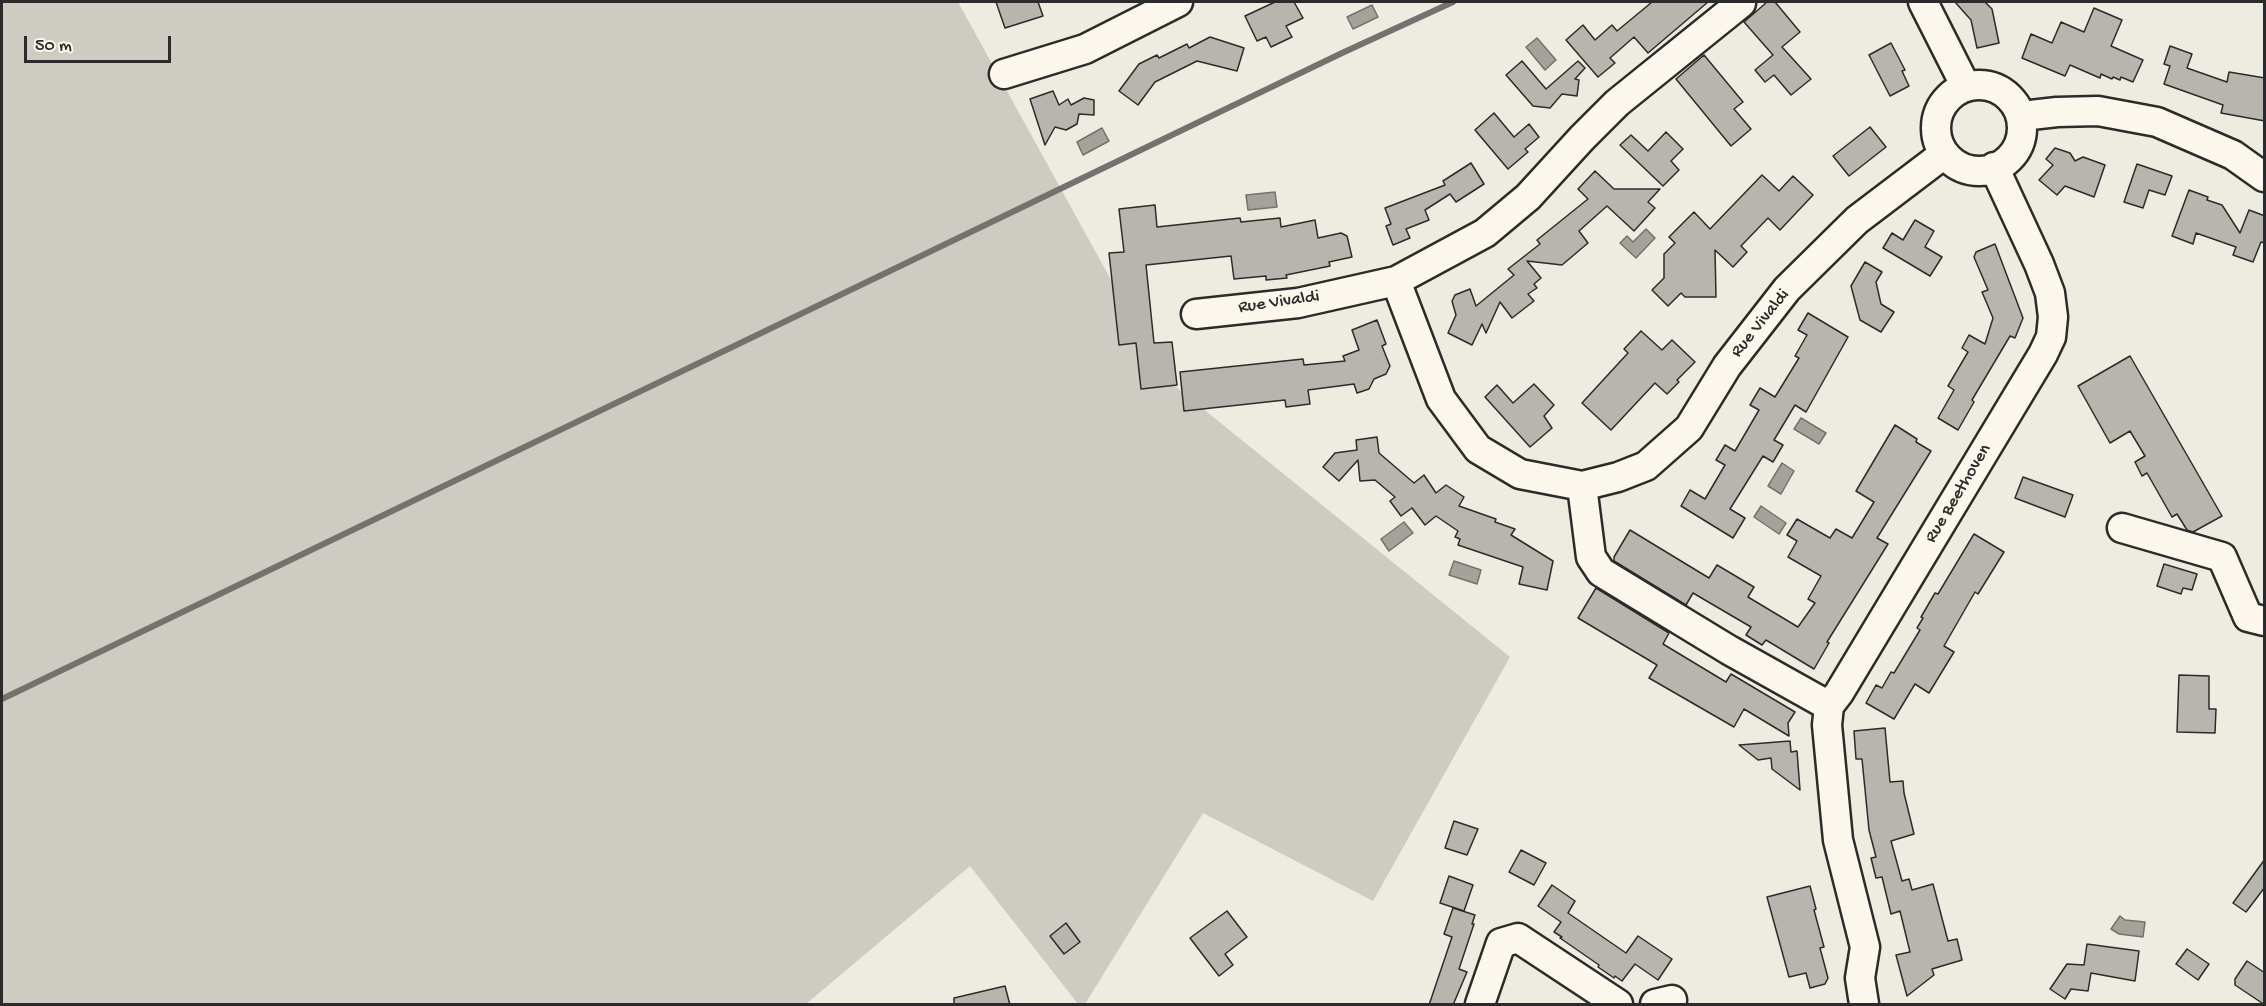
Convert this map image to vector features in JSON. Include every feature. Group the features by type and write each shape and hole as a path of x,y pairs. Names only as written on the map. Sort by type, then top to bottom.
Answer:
{"street":[{"path":"1004,74 1085,49 1178,2"},
{"path":"1923,2 1966,87"},
{"name":"Rue Vivaldi","path":"1196,314 1298,303 1396,281 1485,233 1528,197 1617,103 1741,3"},
{"path":"1980,85 1994,87 2006,94 2022,116 2022,131 2013,155 2004,164 1980,171 1968,170 1957,165 1944,154 1936,132 1937,117 1943,104 1953,94 1966,87 1980,85"},
{"path":"2022,116 2098,111 2157,122 2233,155 2265,177"},
{"name":"Rue Vivaldi","path":"1396,281 1441,399 1478,449 1520,474 1582,486 1618,477 1647,466 1689,428 1727,366 1787,289 1857,220 1944,154"},
{"name":"Rue Beethoven","path":"1829,706 2043,354 2051,337 2053,317 2050,293 1994,167"},
{"path":"1582,486 1591,557 1600,572 1729,650 1829,706 1827,725 1838,840 1865,947 1860,978 1864,1005"},
{"path":"2122,528 2222,557 2248,617 2265,621"},
{"path":"1480,1005 1501,943 1518,938 1618,1005"}],"shaded area":[{"path":"2,2 958,2 1165,378 1510,657 1373,901 1203,813 1085,1004 1078,1004 970,866 806,1004 2,1004"},
{"path":"1372,5 1378,17 1353,29 1347,17"},
{"path":"1537,38 1556,60 1545,70 1526,47"},
{"path":"1102,128 1109,141 1083,155 1077,142"},
{"path":"1275,192 1277,207 1248,210 1246,195"},
{"path":"1646,229 1655,238 1636,258 1620,243 1627,236 1633,242"},
{"path":"1801,418 1826,433 1819,444 1794,429"},
{"path":"1782,463 1794,471 1781,494 1768,486"},
{"path":"1761,506 1786,523 1779,534 1754,517"},
{"path":"1404,522 1413,533 1389,551 1381,539"},
{"path":"1454,561 1481,570 1477,584 1449,575"},
{"path":"2120,916 2125,920 2145,922 2143,937 2119,934 2111,929"}],"building":[{"path":"996,2 1038,2 1043,16 1005,28"},
{"path":"1275,2 1294,2 1303,18 1286,26 1292,37 1271,47 1266,37 1257,41 1245,16"},
{"path":"1652,2 1708,2 1648,53 1634,37 1610,58 1615,63 1598,77 1566,40 1583,25 1595,40 1612,25 1617,31"},
{"path":"1767,2 1775,2 1800,32 1782,47 1811,79 1791,95 1774,75 1765,82 1755,70 1773,55 1744,22"},
{"path":"1955,2 1985,2 1992,9 1999,43 1977,48 1971,20"},
{"path":"2094,8 2122,20 2111,46 2143,60 2133,82 2121,77 2120,80 2113,77 2112,79 2101,74 2100,78 2070,65 2065,76 2022,58 2031,34 2052,43 2061,22 2084,32"},
{"path":"1210,37 1244,48 1237,71 1197,61 1155,82 1138,105 1119,91 1139,64 1157,55 1159,58 1187,44 1189,48"},
{"path":"1891,43 1905,70 1902,71 1909,86 1890,96 1869,55"},
{"path":"2170,46 2192,54 2187,68 2227,82 2229,72 2265,78 2265,121 2221,113 2223,105 2164,84 2170,66 2164,64"},
{"path":"1704,55 1743,102 1734,109 1751,129 1731,146 1676,79"},
{"path":"1522,61 1546,89 1578,61 1585,68 1575,79 1579,80 1577,96 1562,94 1550,108 1533,106 1506,75"},
{"path":"1053,91 1059,105 1068,99 1071,105 1084,98 1094,100 1094,115 1079,114 1077,124 1066,130 1055,127 1045,145 1030,99"},
{"path":"1494,113 1514,137 1529,124 1539,137 1525,149 1528,152 1508,169 1475,130"},
{"path":"1870,127 1886,147 1849,176 1833,156"},
{"path":"1666,132 1683,149 1671,161 1679,170 1663,186 1620,145 1631,135 1648,151"},
{"path":"2055,148 2070,153 2075,161 2083,157 2105,165 2094,197 2065,186 2057,195 2039,180 2053,165 2046,159"},
{"path":"1471,163 1484,184 1456,202 1450,194 1425,210 1429,220 1406,229 1410,238 1393,245 1386,226 1391,224 1385,208 1445,185 1443,181"},
{"path":"2137,164 2172,176 2165,195 2149,190 2143,208 2124,202"},
{"path":"1595,171 1614,189 1660,189 1648,202 1655,208 1634,231 1607,206 1579,231 1588,243 1562,265 1527,261 1541,278 1534,284 1537,288 1528,294 1534,301 1512,318 1500,302 1486,333 1482,324 1472,345 1448,333 1456,315 1452,301 1455,295 1470,289 1476,306 1514,275 1508,269 1540,244 1537,240 1588,199 1578,189"},
{"path":"1762,175 1779,191 1793,176 1813,195 1780,230 1768,218 1741,246 1747,252 1733,267 1715,250 1716,297 1685,297 1681,293 1668,306 1652,290 1664,278 1664,254 1675,243 1669,237 1694,212 1710,229"},
{"path":"2189,190 2222,205 2240,233 2249,210 2265,216 2265,243 2261,242 2253,262 2233,255 2236,247 2196,233 2193,244 2172,236"},
{"path":"1155,205 1157,227 1240,218 1241,222 1280,218 1281,227 1315,220 1318,238 1341,233 1347,236 1352,257 1329,262 1330,266 1286,275 1287,278 1266,280 1266,276 1234,279 1231,256 1146,265 1154,343 1172,342 1177,385 1141,389 1136,343 1119,345 1109,253 1124,252 1119,209"},
{"path":"1915,220 1934,231 1925,247 1942,257 1930,276 1883,248 1892,233 1903,240"},
{"path":"1995,244 2023,318 2015,338 2010,336 1972,400 1974,402 1958,430 1938,418 1954,390 1948,386 1968,352 1962,348 1969,335 1985,344 1993,318 1982,292 1988,290 1974,257 1976,252"},
{"path":"1865,262 1882,272 1876,282 1881,304 1894,312 1881,332 1860,320 1851,286"},
{"path":"1808,313 1848,337 1806,412 1795,405 1774,440 1783,445 1773,462 1763,456 1730,509 1745,518 1733,538 1681,506 1690,490 1705,499 1725,465 1716,460 1725,445 1735,451 1759,410 1750,405 1760,388 1775,397 1799,358 1795,356 1807,335 1798,330"},
{"path":"1377,320 1386,344 1382,346 1390,366 1386,374 1374,379 1369,389 1357,393 1354,384 1308,390 1310,404 1286,407 1285,400 1184,411 1180,372 1303,359 1304,365 1345,361 1343,356 1359,350 1352,330"},
{"path":"1641,331 1662,350 1672,340 1695,362 1667,394 1655,383 1611,430 1582,403 1628,353 1624,349"},
{"path":"2130,356 2222,516 2193,532 2187,530 2177,514 2172,517 2147,473 2142,476 2135,462 2145,456 2130,431 2110,443 2078,386"},
{"path":"1534,384 1554,405 1544,416 1552,428 1530,447 1485,397 1497,385 1513,403"},
{"path":"1895,425 1931,451 1877,538 1888,544 1827,642 1829,643 1814,669 1766,640 1762,645 1746,635 1751,627 1693,593 1686,605 1614,561 1614,557 1630,530 1709,578 1717,565 1754,587 1748,597 1798,627 1815,603 1808,599 1821,576 1788,557 1797,541 1787,535 1797,519 1830,538 1836,529 1852,538 1874,502 1856,491"},
{"path":"1377,437 1379,453 1414,483 1424,475 1436,493 1446,485 1464,497 1459,506 1496,519 1495,522 1515,529 1511,535 1553,561 1547,590 1519,584 1523,567 1458,545 1460,539 1455,537 1458,531 1436,516 1425,525 1412,508 1401,516 1390,501 1395,497 1375,480 1360,481 1358,460 1339,481 1323,467 1335,453 1357,450 1356,440"},
{"path":"2023,477 2073,495 2065,517 2015,498"},
{"path":"1974,534 2004,552 1978,594 1975,592 1944,646 1954,652 1929,693 1915,684 1894,719 1866,703 1876,685 1882,688 1891,672 1894,673 1920,630 1917,628 1923,618 1921,617 1935,593 1938,594"},
{"path":"2164,564 2197,574 2192,590 2183,588 2181,594 2157,586"},
{"path":"1596,588 1669,633 1663,644 1726,682 1731,674 1795,712 1788,723 1789,736 1744,709 1734,727 1649,678 1657,665 1578,618"},
{"path":"2179,675 2209,676 2209,709 2216,709 2215,733 2177,732"},
{"path":"1885,728 1890,782 1903,781 1914,834 1891,841 1902,881 1909,879 1912,890 1933,884 1948,941 1957,939 1962,960 1932,969 1934,975 1907,996 1896,955 1910,952 1900,911 1891,914 1882,877 1876,878 1871,858 1876,857 1869,830 1862,759 1856,759 1854,731"},
{"path":"1790,741 1791,752 1797,751 1800,790 1772,769 1771,758 1758,760 1739,745"},
{"path":"1454,821 1478,829 1467,855 1445,848"},
{"path":"1521,850 1546,863 1534,885 1509,872"},
{"path":"2265,859 2265,887 2246,912 2233,903"},
{"path":"1449,876 1473,885 1464,911 1440,903"},
{"path":"1552,885 1575,901 1568,913 1626,953 1638,936 1672,959 1658,980 1635,964 1622,981 1615,976 1614,978 1560,938 1562,937 1554,932 1561,922 1538,906"},
{"path":"1810,886 1824,947 1820,948 1828,978 1825,984 1810,988 1806,973 1789,977 1767,897"},
{"path":"1453,908 1475,915 1459,969 1467,972 1453,1005 1429,1005 1452,937 1444,934"},
{"path":"1227,911 1247,937 1225,954 1233,965 1219,976 1190,938"},
{"path":"1066,923 1080,942 1064,954 1050,936"},
{"path":"2087,944 2139,951 2135,981 2091,973 2088,991 2071,989 2065,999 2050,989 2067,964 2084,965"},
{"path":"2187,949 2209,964 2198,980 2176,964"},
{"path":"2247,961 2265,973 2265,1005 2235,985 2235,979"},
{"path":"1005,986 1010,1005 954,1005 954,998"}],"waterway":[{"path":"2,699 1342,53 1453,2"}]}
